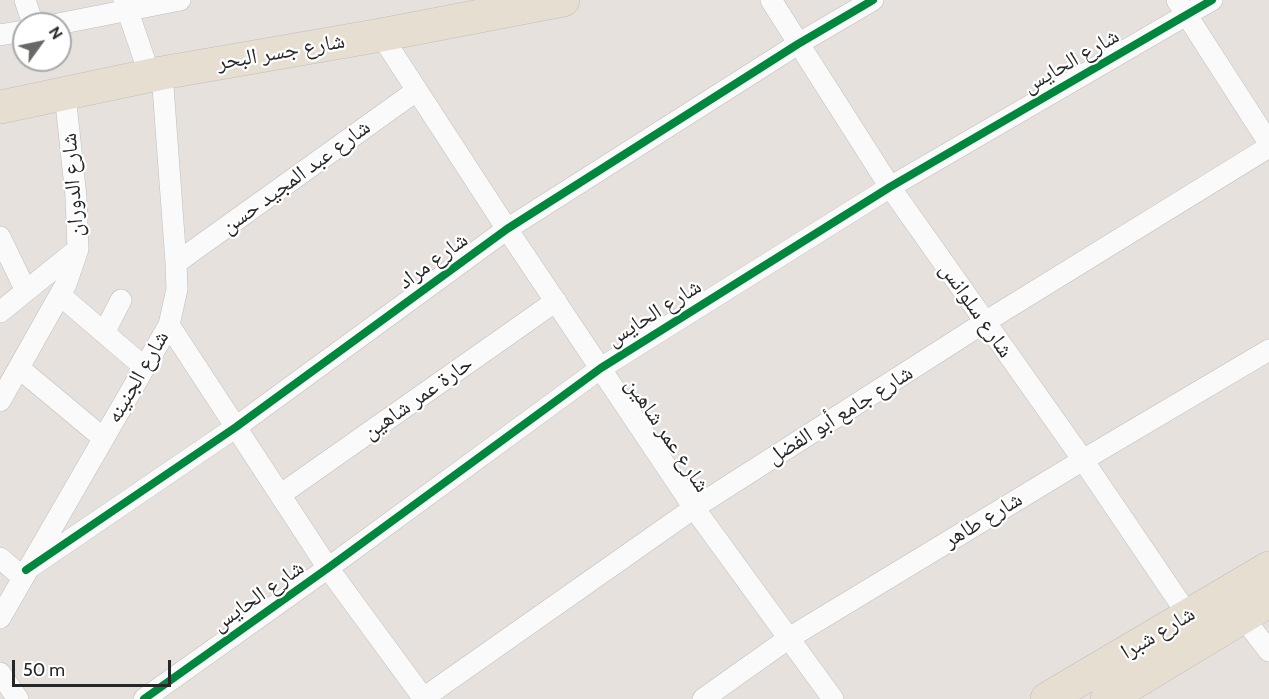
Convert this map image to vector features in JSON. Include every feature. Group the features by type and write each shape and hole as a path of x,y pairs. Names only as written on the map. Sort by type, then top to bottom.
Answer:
{"main road":[{"name":"شارع جسر البحر","path":"0,107 156,74 381,35 563,0"},
{"name":"شارع شبرا","path":"1047,699 1269,568"},
{"name":"شارع شبرا","path":"1107,699 1256,609"}],"street":[{"path":"72,20 126,5 180,0"},
{"name":"شارع سلوانس","path":"771,0 890,187 1083,460 1188,615"},
{"name":"شارع مراد","path":"24,573 236,427 507,229 798,44 873,0"},
{"name":"شارع الحايس","path":"144,699 328,568 601,368 1182,7 1212,0"},
{"name":"شارع الجنينه","path":"0,618 169,325 177,289 156,74 126,5"},
{"path":"1182,7 1269,145"},
{"name":"شارع عمر شاهين","path":"381,35 507,229 694,507 832,699"},
{"name":"شارع عبد المجيد حسن","path":"176,263 416,91"},
{"name":"شارع الدوران","path":"0,401 60,295 78,249 76,197 65,94"},
{"name":"شارع جامع أبو الفضل","path":"423,699 694,507 1269,145"},
{"path":"0,237 26,291"},
{"path":"0,312 78,249"},
{"path":"60,295 144,368"},
{"path":"105,333 121,300"},
{"name":"حارة عمر شاهين","path":"280,495 556,301"},
{"path":"169,325 328,568 423,699"},
{"name":"شارع طاهر","path":"703,699 789,638 1269,350"},
{"path":"19,368 103,438"},
{"path":"0,558 24,573"},
{"path":"1256,609 1269,651"},
{"path":"0,673 18,699"}],"cycle path":[{"path":"26,570 236,427 507,229 798,44 873,0"},
{"path":"144,699 328,568 601,368 890,187 1212,0"}]}
